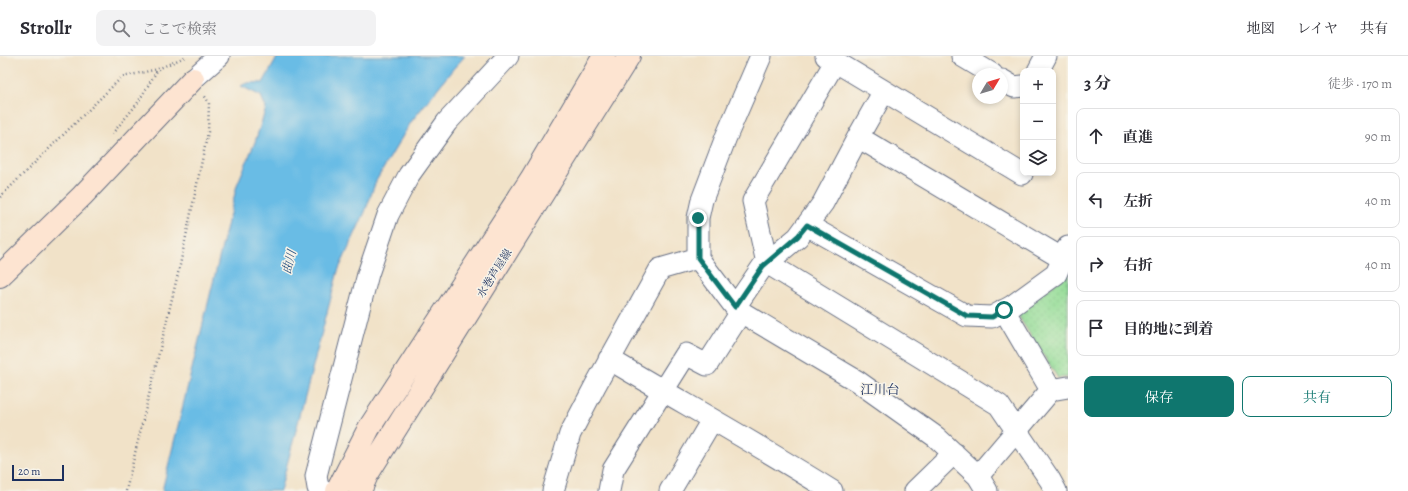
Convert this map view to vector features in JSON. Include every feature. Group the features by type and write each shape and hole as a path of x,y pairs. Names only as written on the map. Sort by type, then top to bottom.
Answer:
{"main road":[{"name":"水巻芦屋線","path":"337,491 369,428 531,179 604,56"},
{"name":"水巻芦屋線","path":"360,491 367,475 629,56"},
{"path":"0,276 82,196 193,79"}],"street":[{"path":"193,79 219,56"},
{"path":"322,491 318,488 316,476 368,274 388,215 409,175 447,122 508,56"},
{"path":"761,56 726,137 702,200 698,218 698,258 738,310 857,382 936,437 954,453 982,484 1016,431 1059,389 1004,310"},
{"path":"962,56 982,68"},
{"path":"1040,68 1046,56"},
{"path":"1020,173 831,59 753,201 768,263 999,405 1056,491"},
{"path":"1008,84 1014,87 1020,86"},
{"path":"609,491 613,470 686,354 707,365 763,266 798,236 824,202 884,91"},
{"path":"807,225 967,316 992,317 1056,274 1065,253 858,137"},
{"path":"553,491 570,434 609,359 660,269 698,258"},
{"path":"609,359 780,458 832,491"},
{"path":"670,491 712,420"},
{"path":"915,491 954,453"}],"path":[{"path":"0,197 122,77 158,69 187,56"},
{"path":"126,491 180,265 208,132 209,103 193,79"}],"green space":[{"path":"1068,274 1068,377 1058,378 1019,317 1019,311"}],"water":[{"name":"曲川","path":"278,56 465,56 411,122 376,181 365,212 338,271 280,491 162,491 237,185 255,142 266,108 261,96 241,86 249,83 263,83"}],"district":[{"name":"江川台","path":"880,389"}],"route":[{"path":"698,218 698,258 735,307 763,266 798,236 807,225 967,316 992,317 1004,310"}]}
